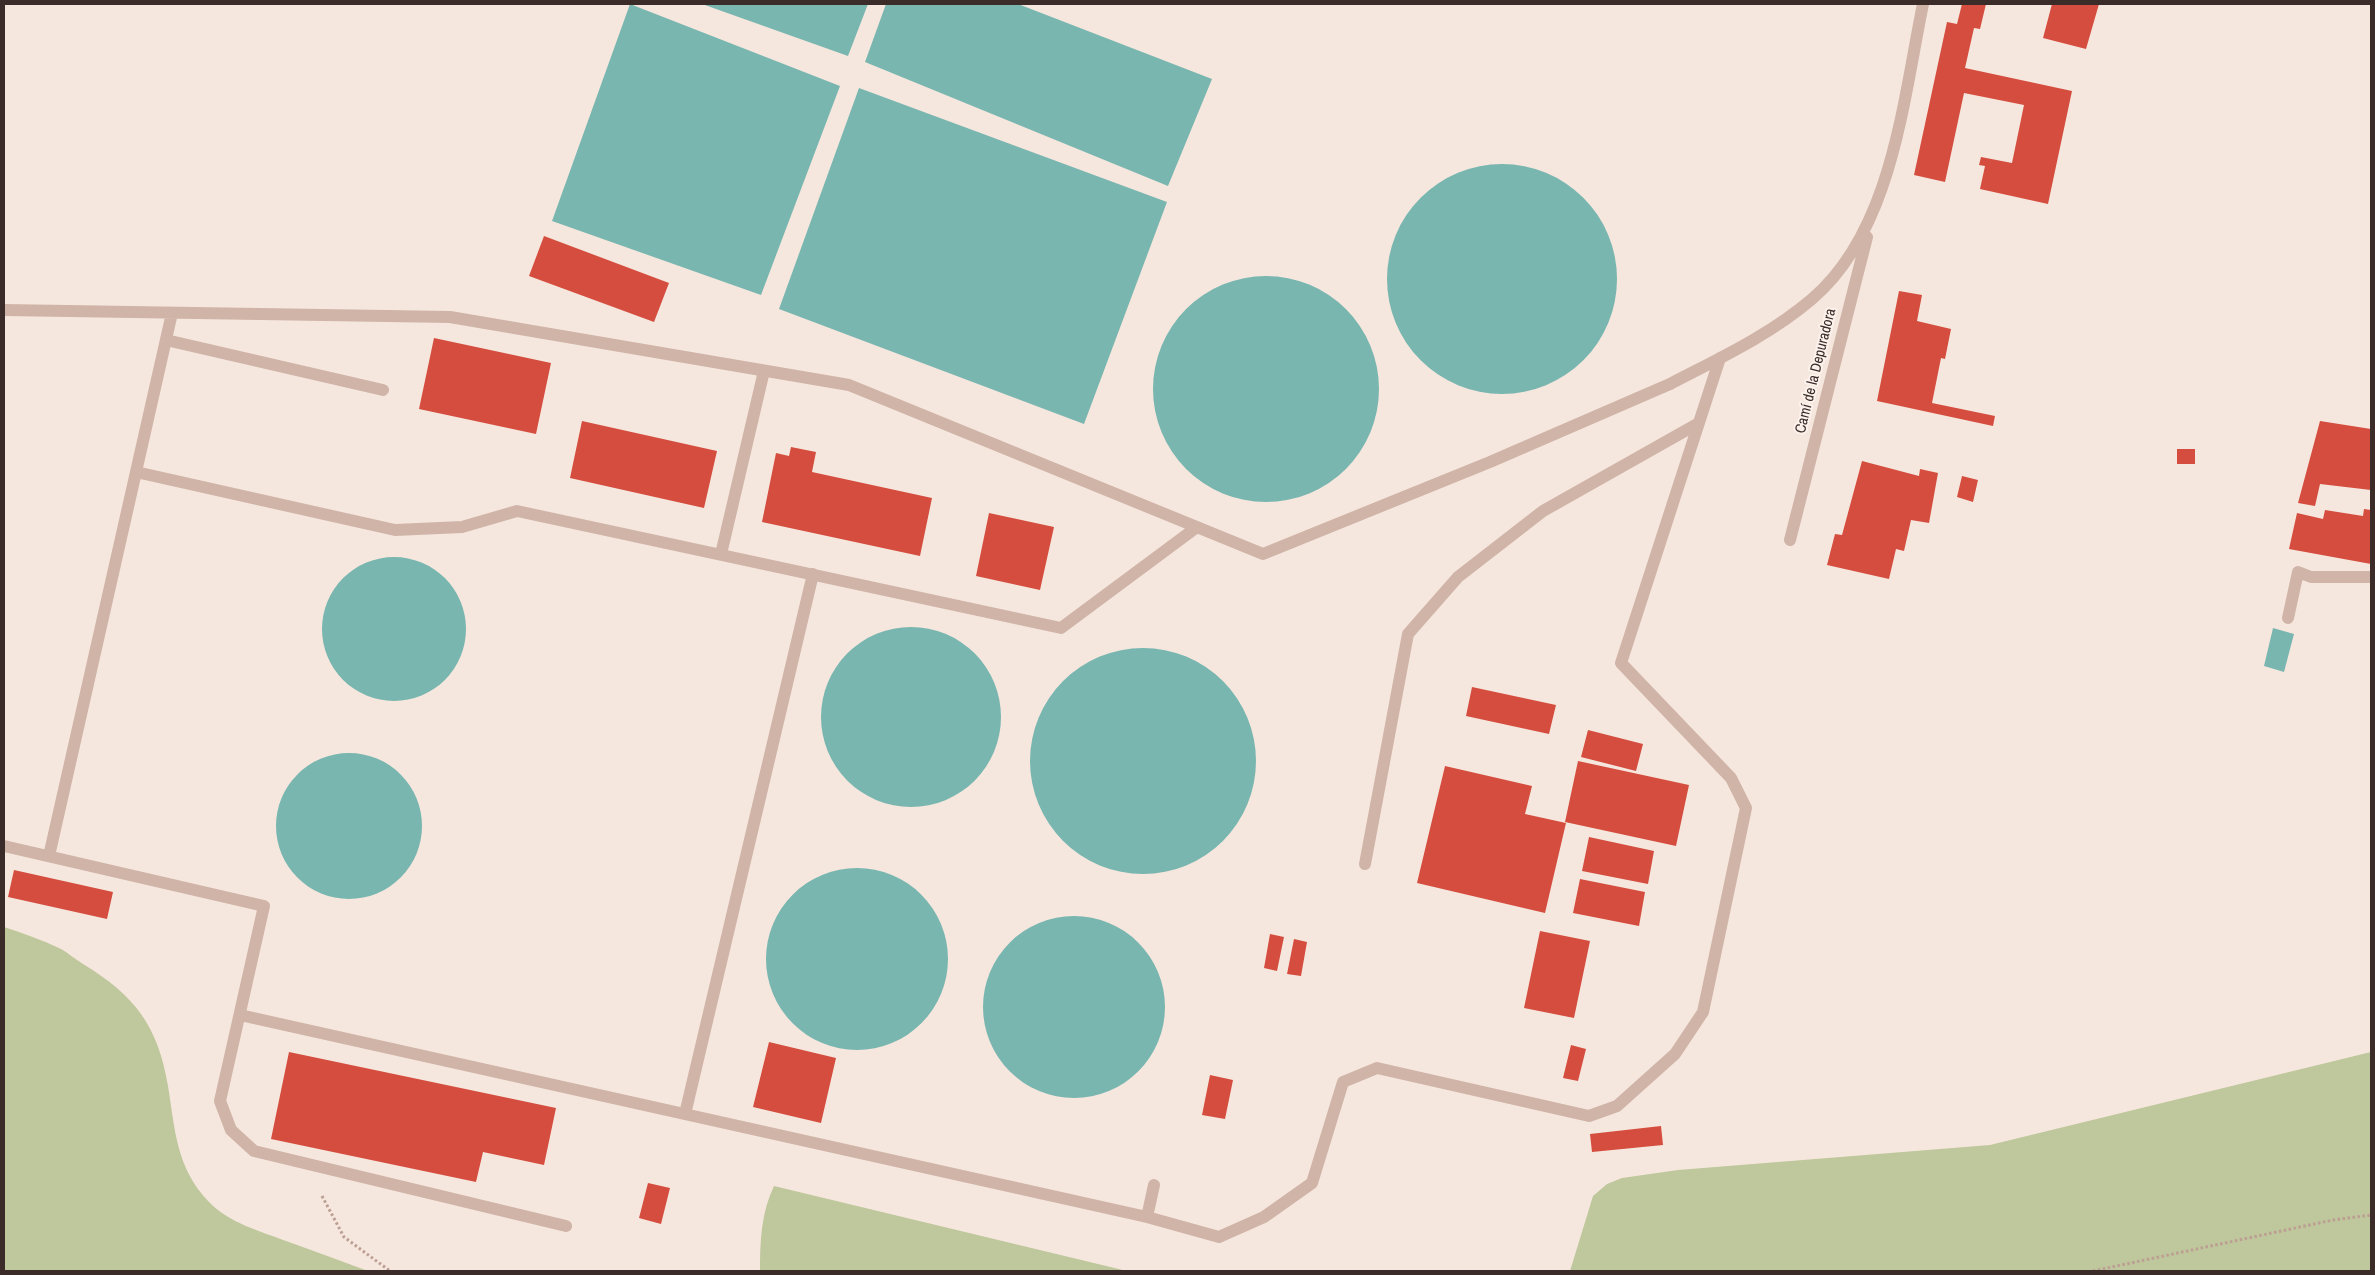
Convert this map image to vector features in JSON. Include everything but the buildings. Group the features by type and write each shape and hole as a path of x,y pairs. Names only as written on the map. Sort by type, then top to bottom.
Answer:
{"street":[{"name":"Camí de la Depuradora","path":"1790,540 1874,210 1895,137 1923,4"},
{"name":"Camí de la Depuradora","path":"4,310 450,317 849,385 1263,554 1490,462 1670,384 1746,344 1792,314 1820,292 1850,258 1874,210"},
{"path":"49,856 172,313"},
{"path":"166,340 383,390"},
{"path":"240,1015 1147,1217 1219,1237 1264,1218 1312,1183 1343,1082 1377,1068 1589,1116 1617,1106 1675,1054 1703,1012 1746,808 1731,778 1621,662 1720,358"},
{"path":"721,554 764,371"},
{"path":"1364,864 1408,634 1458,577 1543,511 1698,423"},
{"path":"136,472 395,530 462,526 518,511 1061,628 1197,527"},
{"path":"2288,618 2298,572 2311,577 2371,577"},
{"path":"685,1114 813,574"},
{"path":"4,846 264,906 220,1102 231,1130 254,1151 566,1226"},
{"path":"1147,1217 1154,1185"}],"path":[{"path":"318,1188 344,1237 390,1271"},
{"path":"2093,1271 2333,1220 2371,1215"}],"green space":[{"path":"4,927 64,951 116,988 130,1000 141,1014 158,1046 164,1065 175,1133 183,1162 198,1189 209,1202 226,1216 245,1226 368,1271 4,1271"},
{"path":"2371,1052 2371,1271 1570,1271 1593,1196 1607,1184 1622,1178 1678,1170 1990,1145"},
{"path":"774,1186 1127,1271 760,1271 764,1217"}],"water":[{"path":"630,4 840,86 761,295 552,221"},
{"path":"702,4 868,4 848,56"},
{"path":"886,4 1018,4 1212,79 1168,186 865,62"},
{"path":"859,88 1167,202 1084,424 779,309"},
{"path":"1502,164 1535,169 1546,173 1575,190 1591,206 1603,225 1612,246 1617,279 1612,312 1608,323 1591,352 1575,368 1556,380 1535,389 1502,394 1469,389 1458,385 1429,368 1413,352 1401,333 1392,312 1387,279 1392,246 1396,235 1413,206 1429,190 1448,178 1469,169"},
{"path":"1255,276 1277,276 1309,284 1319,289 1338,301 1354,317 1371,346 1377,367 1379,389 1377,411 1371,432 1354,461 1338,477 1309,494 1277,502 1255,502 1223,494 1213,489 1194,477 1178,461 1161,432 1153,400 1153,378 1161,346 1166,336 1178,317 1194,301 1223,284"},
{"path":"394,557 422,562 445,578 461,601 466,629 461,657 445,680 422,696 394,701 366,696 343,680 327,657 322,629 327,601 343,578 366,562"},
{"path":"911,627 929,629 945,634 961,642 980,660 986,667 997,691 1001,717 999,735 994,751 986,767 968,786 961,792 937,803 911,807 893,805 877,800 861,792 842,774 836,767 825,743 821,717 823,699 828,683 836,667 854,648 861,642 885,631"},
{"path":"2273,628 2294,634 2284,672 2264,666"},
{"path":"1132,648 1154,648 1176,652 1197,661 1215,673 1231,689 1243,707 1252,728 1256,761 1252,794 1243,815 1231,833 1215,849 1197,861 1176,870 1154,874 1132,874 1110,870 1089,861 1071,849 1055,833 1043,815 1034,794 1030,772 1030,750 1034,728 1043,707 1055,689 1071,673 1089,661 1110,652"},
{"path":"349,753 377,759 400,775 416,798 422,826 416,854 400,877 377,893 349,899 321,893 298,877 282,854 276,826 282,798 298,775 321,759"},
{"path":"866,868 884,871 900,878 922,894 938,916 945,932 948,959 945,986 938,1002 922,1024 900,1040 884,1047 848,1050 830,1047 814,1040 799,1030 786,1017 776,1002 769,986 766,950 769,932 776,916 786,901 799,888 814,878 830,871"},
{"path":"1083,916 1092,917 1117,926 1139,942 1155,964 1164,989 1164,1025 1155,1050 1139,1072 1117,1088 1101,1094 1083,1098 1065,1098 1056,1097 1031,1088 1016,1078 1003,1065 993,1050 984,1025 983,998 984,989 993,964 1003,949 1016,936 1031,926 1056,917"}]}
